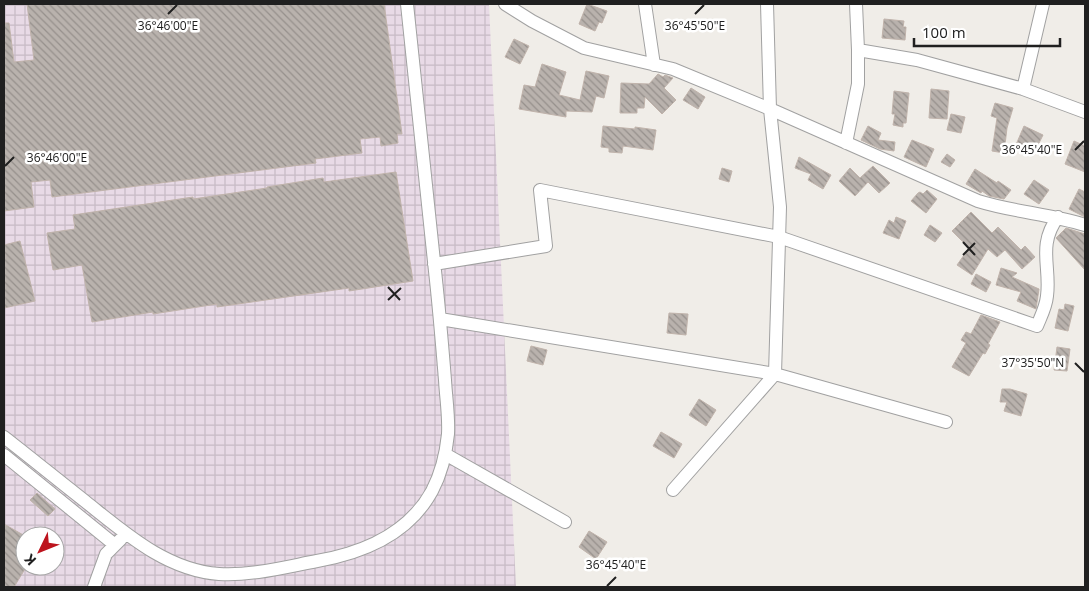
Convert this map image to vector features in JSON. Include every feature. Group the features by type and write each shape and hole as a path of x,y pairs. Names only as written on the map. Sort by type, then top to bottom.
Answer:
{"street":[{"path":"4,437 126,534 160,556 200,571 217,574 252,573 341,556 377,544 411,519 431,492 439,474 445,454 448,419 440,319 407,4"},
{"path":"505,4 532,21 584,48 673,69 978,201 1012,210 1058,217 1085,225"},
{"path":"645,4 654,65"},
{"path":"673,490 775,374 780,207 770,110 767,4"},
{"path":"846,143 858,84 856,4"},
{"path":"1024,89 1043,4"},
{"path":"858,50 917,60 1024,89 1085,112"},
{"path":"434,264 546,246 540,190 779,237 1037,326 1047,294 1046,243 1050,229 1058,217"},
{"path":"440,319 775,374 946,422"},
{"path":"445,454 565,522"},
{"path":"4,455 115,545"},
{"path":"94,587 106,554 126,534"}],"shaded area":[{"path":"4,4 489,4 516,587 4,587"}],"building":[{"path":"27,4 384,4 402,134 397,134 398,143 381,146 380,137 360,139 362,153 315,159 316,163 52,197 50,180 31,182 34,207 4,211 4,23 9,23 14,62 34,60"},
{"path":"587,4 607,11 602,23 599,22 595,31 579,24"},
{"path":"884,19 904,21 903,27 906,27 905,40 882,38"},
{"path":"514,39 529,46 520,64 505,57"},
{"path":"542,64 566,72 559,95 580,100 586,71 609,76 604,98 596,96 592,112 566,111 566,117 519,109 524,85 535,87"},
{"path":"658,74 663,77 665,75 673,78 664,88 676,100 662,114 645,97 644,108 637,108 637,113 620,113 621,83 649,84"},
{"path":"691,88 705,97 698,109 683,100"},
{"path":"931,89 949,91 947,119 929,118"},
{"path":"894,91 909,93 906,123 903,123 903,127 893,125 895,114 892,114"},
{"path":"995,103 1013,108 1007,128 1004,153 992,151 997,118 991,116"},
{"path":"951,114 965,117 961,133 947,130"},
{"path":"603,126 656,130 653,150 623,146 622,153 609,152 609,148 601,147"},
{"path":"868,126 881,133 878,140 895,142 894,151 880,149 861,140"},
{"path":"1024,126 1043,135 1033,155 1015,147"},
{"path":"912,140 934,149 926,167 904,157"},
{"path":"1074,141 1085,146 1085,172 1065,164"},
{"path":"947,154 955,160 950,167 941,162"},
{"path":"799,157 831,175 823,189 808,180 811,174 795,168"},
{"path":"873,166 890,183 879,193 868,182 855,196 839,181 850,168 860,178"},
{"path":"722,168 732,171 729,182 719,179"},
{"path":"975,169 1011,190 1004,199 989,196 982,191 981,193 966,184"},
{"path":"396,172 413,281 217,307 217,304 153,314 153,312 92,322 82,265 53,270 47,233 75,229 73,215 193,197 193,199 323,178 324,182"},
{"path":"1034,180 1049,190 1039,204 1024,194"},
{"path":"1079,189 1085,192 1085,217 1069,209"},
{"path":"927,190 937,199 926,213 911,201 918,193 923,194"},
{"path":"971,212 992,233 998,227 1021,250 1025,246 1035,257 1022,269 1005,250 997,257 988,249 972,275 957,265 969,248 952,231"},
{"path":"896,217 906,221 899,239 883,233 889,220 894,223"},
{"path":"930,225 942,233 935,242 924,235"},
{"path":"1066,228 1085,234 1085,270 1056,238"},
{"path":"20,241 35,301 4,308 4,245"},
{"path":"1001,268 1017,273 1012,277 1039,289 1036,309 1017,301 1021,292 996,285"},
{"path":"976,274 991,282 986,292 971,284"},
{"path":"1065,304 1074,306 1068,331 1055,328 1059,309 1064,310"},
{"path":"669,313 688,314 686,335 667,333"},
{"path":"981,315 1000,322 988,344 990,345 985,354 983,353 969,376 952,367 966,343 961,340 966,332 971,334"},
{"path":"531,346 547,350 543,365 527,361"},
{"path":"1057,347 1070,349 1067,371 1054,370"},
{"path":"1002,389 1010,389 1027,394 1021,416 1004,411 1007,402 1000,402"},
{"path":"699,399 716,410 706,426 689,415"},
{"path":"661,432 682,444 674,458 653,446"},
{"path":"37,493 55,509 48,516 30,500"},
{"path":"4,524 15,530 15,576 21,576 14,587 4,587"},
{"path":"589,531 607,542 596,559 579,547"}]}
